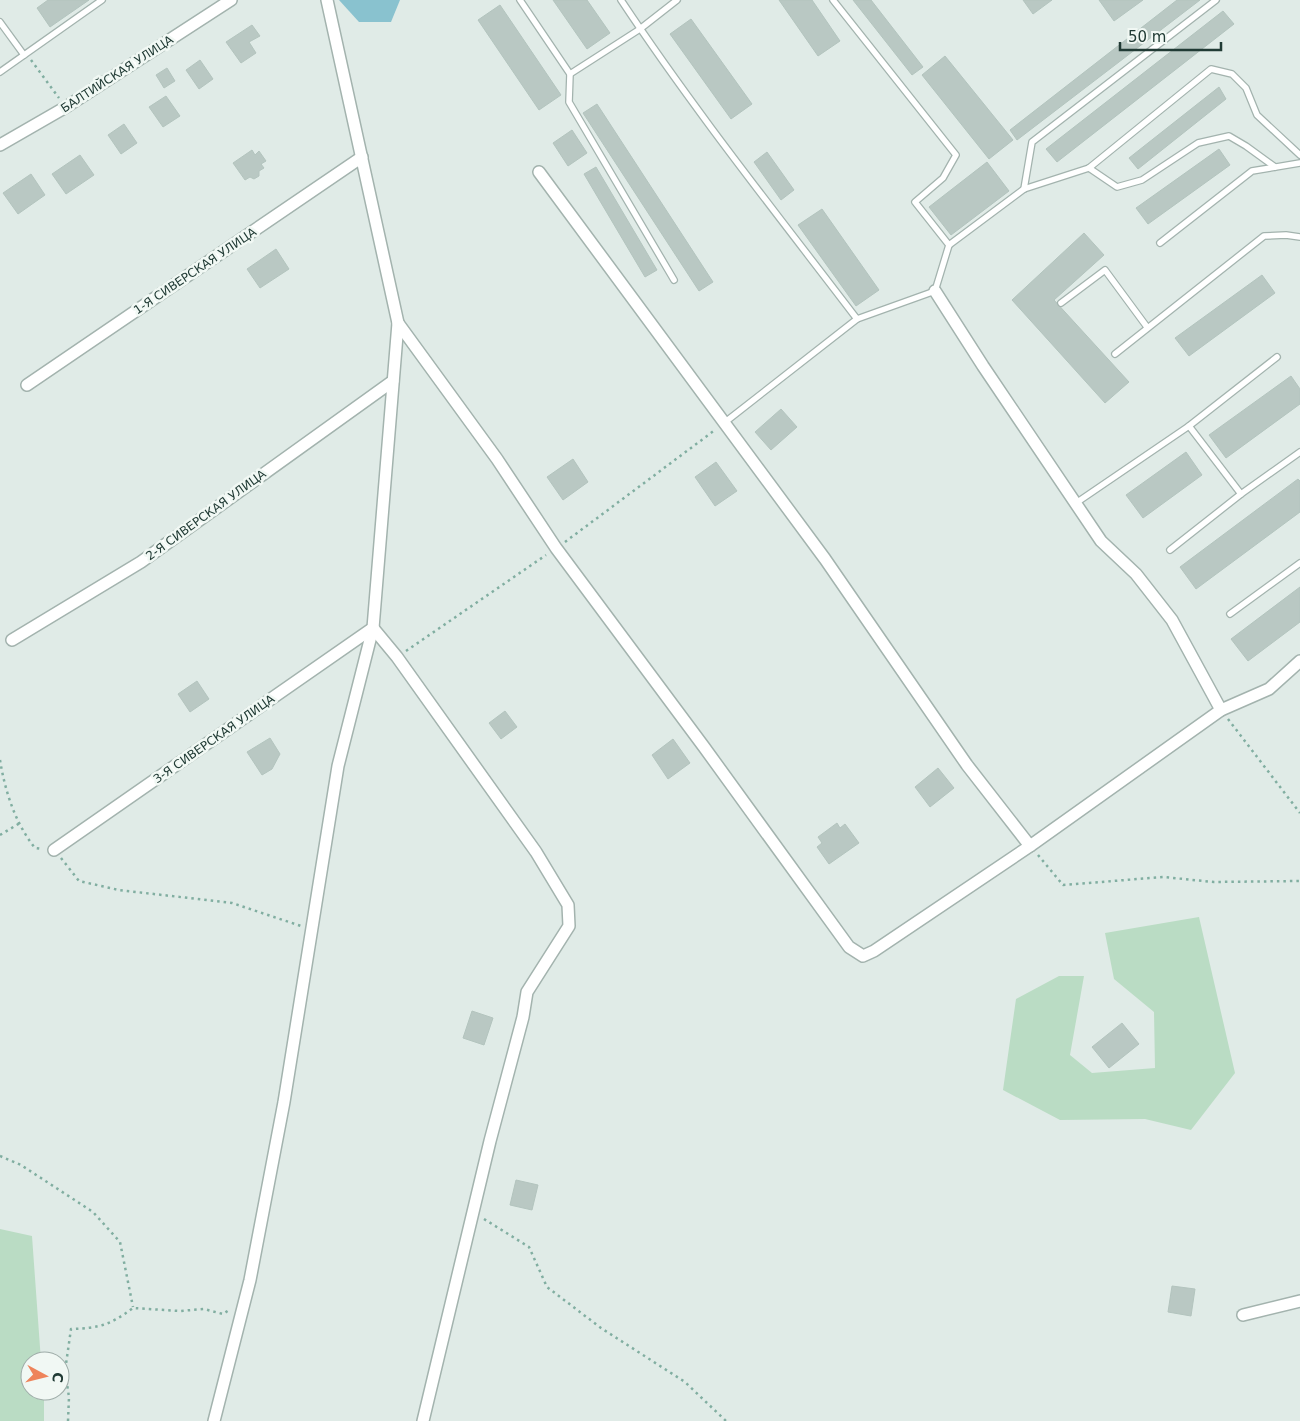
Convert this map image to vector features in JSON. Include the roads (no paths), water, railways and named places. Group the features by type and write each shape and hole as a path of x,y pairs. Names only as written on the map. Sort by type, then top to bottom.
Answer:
{"street":[{"name":"БАЛТИЙСКАЯ УЛИЦА","path":"0,145 66,107 232,0"},
{"path":"214,1421 250,1280 284,1102 338,766 374,628 398,323 327,0"},
{"name":"1-Я СИВЕРСКАЯ УЛИЦА","path":"27,385 362,157"},
{"path":"539,172 825,559 967,765 1030,846"},
{"path":"935,291 1101,541 1136,574 1172,620 1221,710"},
{"path":"398,323 497,458 556,548 710,755 849,947 863,956 874,951 1030,846 1221,710 1270,689 1300,661"},
{"name":"2-Я СИВЕРСКАЯ УЛИЦА","path":"12,640 141,562 393,381"},
{"path":"374,628 397,657 536,852 568,905 568,926 527,992 523,1017 490,1141 423,1421"},
{"name":"3-Я СИВЕРСКАЯ УЛИЦА","path":"54,850 374,628"},
{"path":"1243,1315 1300,1301"}],"lane":[{"path":"0,72 102,0"},
{"path":"520,0 570,74 569,102 674,280"},
{"path":"622,0 640,29 857,319"},
{"path":"570,74 640,29 677,0"},
{"path":"832,0 956,155 943,178 915,202 949,245"},
{"path":"1024,189 1032,142 1216,0"},
{"path":"0,22 25,54"},
{"path":"724,423 857,319 935,291 949,245 1024,189 1089,168 1211,69 1232,74 1246,88 1256,115 1300,155"},
{"path":"1089,168 1117,188 1142,180 1198,142 1229,136 1275,167"},
{"path":"1160,243 1252,171 1300,163"},
{"path":"1115,354 1264,236 1286,235 1300,237"},
{"path":"1062,303 1105,270 1148,327"},
{"path":"1076,503 1189,426 1277,357"},
{"path":"1189,426 1241,494"},
{"path":"1170,550 1241,494 1300,452"},
{"path":"1230,614 1300,563"}],"water":[{"path":"339,0 400,0 391,22 359,22"}]}
